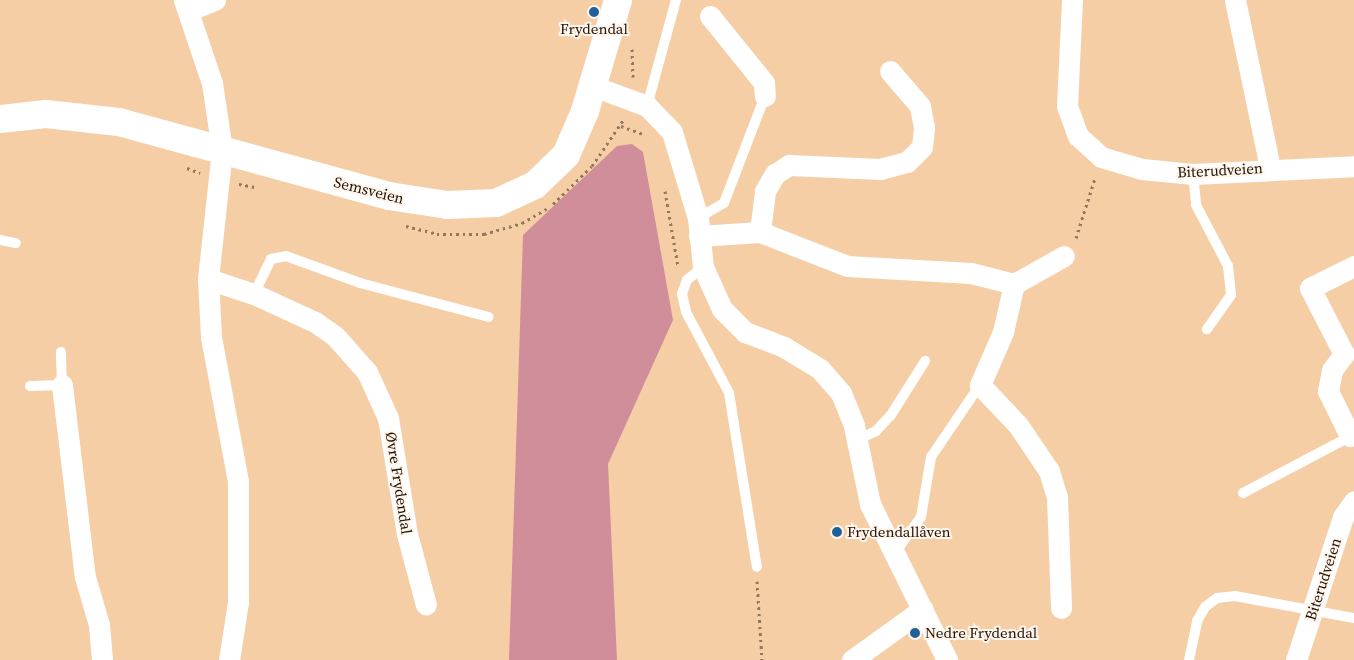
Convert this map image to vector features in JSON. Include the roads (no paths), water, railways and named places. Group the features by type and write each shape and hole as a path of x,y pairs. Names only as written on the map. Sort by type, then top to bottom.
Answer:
{"main road":[{"name":"Semsveien","path":"0,119 46,114 119,122 388,196 447,205 496,203 535,185 566,155 593,86 608,13 618,0"}],"street":[{"path":"215,0 187,5 212,83 222,150 208,279 212,337 238,481 238,602 229,660"},
{"name":"Biterudveien","path":"1072,0 1067,106 1078,136 1101,157 1116,163 1193,174 1270,168 1354,166"},
{"name":"Biterudveien","path":"1235,0 1270,168"},
{"path":"710,16 764,83 765,96"},
{"path":"760,232 765,191 775,174 789,165 880,169 907,162 922,147 924,128 920,106 890,71"},
{"path":"593,86 647,106 672,132 698,227 703,267 722,308 745,332 784,347 820,369 841,393 857,440 870,504 893,555 923,610 947,660"},
{"path":"698,227 760,232 847,266 971,272 1014,284 1064,256"},
{"path":"1352,435 1328,391 1332,370 1349,351 1310,288 1354,266"},
{"name":"Øvre Frydendal","path":"208,279 254,294 335,336 367,372 388,418 407,534 426,605"},
{"path":"1014,284 1003,332 980,385 1018,425 1049,471 1057,497 1061,608"},
{"path":"62,385 85,577 99,625 102,660"},
{"name":"Biterudveien","path":"1296,660 1343,517 1354,501"},
{"path":"852,660 923,610"}],"lane":[{"path":"647,106 676,0"},
{"path":"698,227 724,203 765,96"},
{"path":"1193,174 1196,205 1228,266 1231,296 1207,329"},
{"path":"0,240 16,243"},
{"path":"254,294 271,258 286,256 360,283 489,317"},
{"path":"703,267 687,280 682,294 686,312 729,393 756,567"},
{"path":"30,386 62,385 61,352"},
{"path":"857,440 876,431 891,415 925,361"},
{"path":"893,555 922,517 931,457 980,385"},
{"path":"1243,493 1352,435"},
{"path":"1189,660 1197,621 1205,607 1218,598 1235,596 1354,618"}],"place":[{"name":"Frydendal","path":"594,12"},
{"name":"Frydendallåven","path":"837,532"},
{"name":"Nedre Frydendal","path":"915,633"}]}
